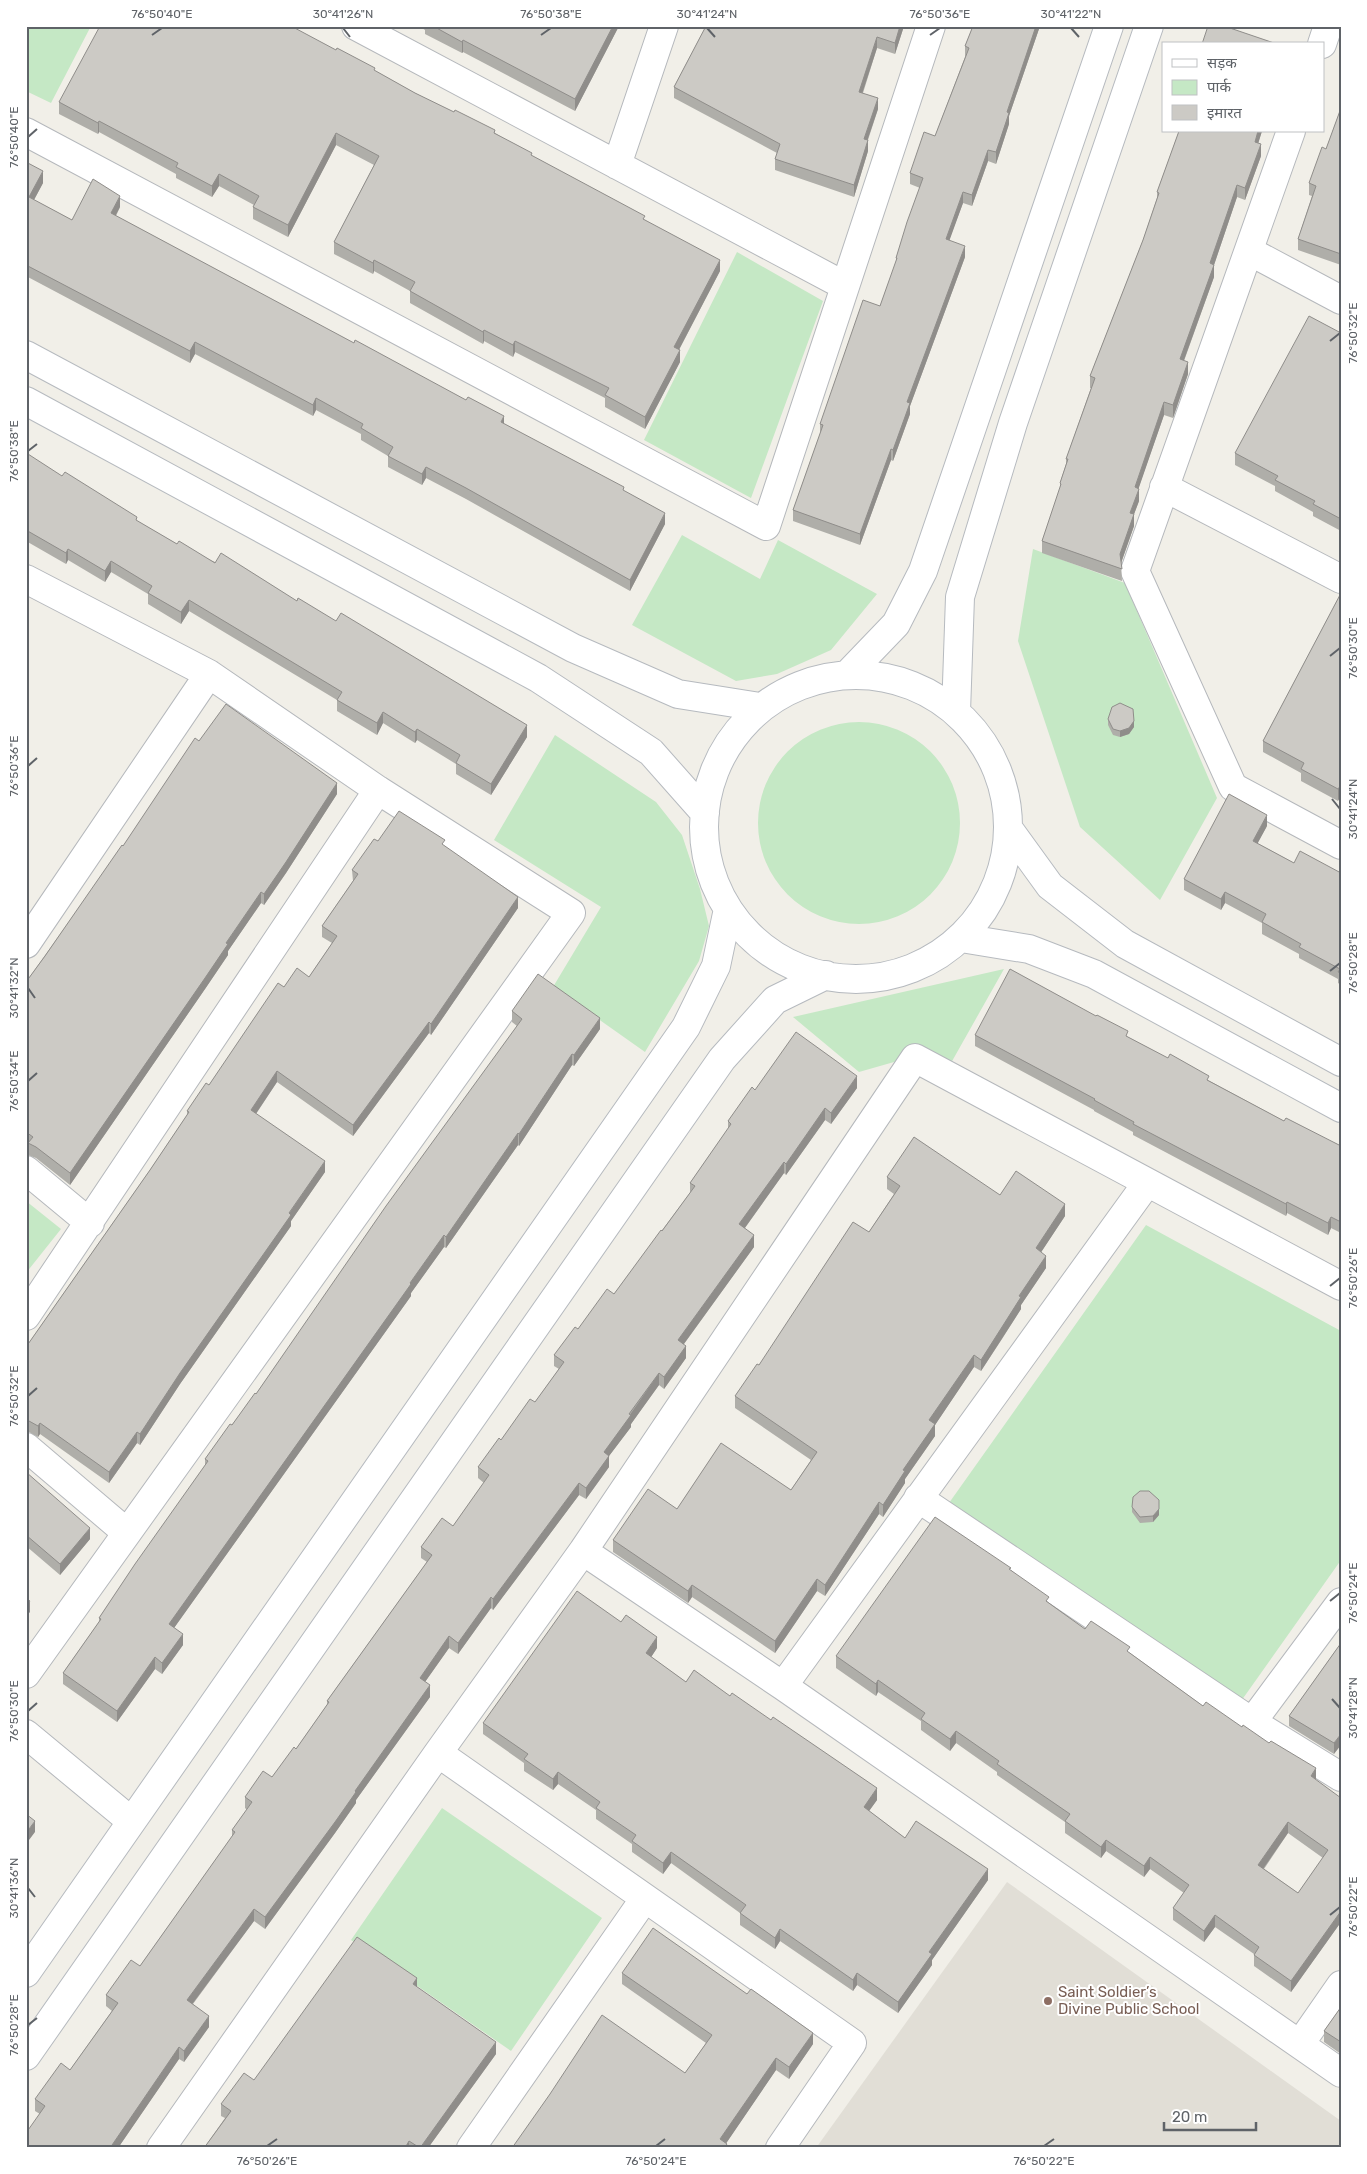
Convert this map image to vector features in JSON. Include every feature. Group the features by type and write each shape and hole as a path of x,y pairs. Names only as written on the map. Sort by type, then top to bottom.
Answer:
{"street":[{"path":"356,26 845,286"},
{"path":"617,165 664,26"},
{"path":"26,132 766,526 931,26"},
{"path":"848,674 896,624 923,570 1109,26"},
{"path":"956,712 960,597 1013,423 1149,26"},
{"path":"1323,42 1328,26"},
{"path":"1292,132 1135,571 1234,787 1341,845"},
{"path":"1249,251 1341,300"},
{"path":"26,354 573,648 678,694 760,707"},
{"path":"26,401 538,678 651,752 705,812"},
{"path":"1164,487 1341,579"},
{"path":"26,579 208,674 378,790 572,913 126,1532 26,1674"},
{"path":"26,944 208,674"},
{"path":"848,674 868,674 912,684 956,712 981,740 994,763 1003,785 1008,828 1004,864 992,895 985,909 961,938 924,964 903,972 878,978 857,980 800,968 765,949 747,933 728,909 709,868 704,845 705,812 715,768 722,752 749,716 760,707 787,690 809,681 848,674"},
{"path":"26,1316 378,790"},
{"path":"1008,828 1050,886 1125,944 1341,1062"},
{"path":"26,1973 686,1027 716,966 728,909"},
{"path":"961,938 1029,949 1094,974 1341,1108"},
{"path":"26,2056 722,1059 775,1000 826,975"},
{"path":"161,2148 438,1753 583,1551 915,1058 1341,1286"},
{"path":"26,1170 90,1223"},
{"path":"782,1686 1147,1183"},
{"path":"26,1447 126,1532"},
{"path":"918,1498 1252,1722 1341,1777"},
{"path":"583,1551 782,1686 1341,2073"},
{"path":"1252,1722 1341,1602"},
{"path":"26,1734 131,1821"},
{"path":"438,1753 852,2043 780,2148"},
{"path":"471,2148 645,1898"},
{"path":"1300,2044 1341,1985"}],"shaded area":[{"name":"Saint Soldier’s Divine Public School","path":"1007,1882 1341,2121 1341,2148 816,2148"}],"green space":[{"path":"26,26 91,26 51,103 26,91"},
{"path":"737,252 823,301 751,498 644,440"},
{"path":"682,535 760,579 778,540 877,594 831,650 777,674 736,681 632,625"},
{"path":"1033,549 1125,583 1217,798 1160,900 1080,827 1018,641"},
{"path":"859,722 879,724 898,730 915,739 937,759 952,784 958,803 960,823 958,843 952,862 943,879 923,901 898,916 879,922 859,924 839,922 820,916 803,907 781,887 766,862 760,843 758,823 760,803 766,784 775,767 795,745 820,730 839,724"},
{"path":"555,735 656,802 682,835 700,889 709,926 699,961 645,1052 553,987 601,907 494,840"},
{"path":"1004,969 951,1063 922,1054 859,1072 793,1017"},
{"path":"26,1201 61,1229 26,1273"},
{"path":"1146,1225 1341,1331 1341,1560 1239,1704 949,1503"},
{"path":"442,1808 602,1918 511,2051 351,1940"}],"building":[{"path":"100,26 291,26 375,68 374,70 415,93 495,130 494,133 532,153 531,155 645,216 643,219 720,260 674,347 680,350 645,417 605,395 609,388 515,341 513,345 484,330 483,332 410,291 415,282 374,260 373,263 334,242 379,156 336,133 288,225 253,207 259,196 219,174 212,186 176,167 178,163 59,102"},
{"path":"433,26 613,26 575,99"},
{"path":"706,26 900,26 895,43 877,37 859,92 878,98 864,139 868,140 854,185 775,159 780,144 674,87"},
{"path":"973,26 1036,26 1007,112 1009,113 996,152 988,150 972,195 963,192 946,239 965,246 907,402 910,403 893,450 891,449 860,534 793,510 823,425 820,424 863,300 880,306 923,178 910,173 924,132 935,136 969,48 965,46"},
{"path":"1208,26 1224,26 1271,42 1203,42"},
{"path":"1341,108 1341,254 1298,239 1316,186 1309,183 1322,147 1326,149"},
{"path":"1179,132 1258,132 1255,142 1261,144 1245,188 1237,185 1210,263 1214,265 1180,359 1188,362 1173,405 1164,402 1135,487 1139,489 1130,513 1134,514 1120,554 1122,569 1042,541 1061,484 1068,459 1066,459 1095,378 1090,376 1143,240 1159,193 1157,192"},
{"path":"26,162 43,171 29,197 72,220 93,179 120,196 111,213 354,343 355,340 466,400 468,397 504,416 501,422 624,487 623,490 665,513 630,580 426,467 422,474 388,456 393,447 361,428 363,424 316,398 313,405 195,342 190,351 26,265"},
{"path":"1309,316 1341,333 1341,519 1313,504 1315,501 1275,480 1278,476 1235,453"},
{"path":"28,454 62,476 65,472 137,517 136,520 177,544 179,541 215,563 221,553 297,601 298,598 336,621 341,613 527,725 491,784 456,763 460,755 417,729 415,732 383,712 377,723 337,700 342,692 189,600 181,612 148,593 152,586 111,561 105,571 68,549 66,553 26,530 26,457"},
{"path":"1341,593 1341,785 1338,789 1301,769 1304,763 1263,741"},
{"path":"1120,703 1133,709 1134,721 1129,728 1120,731 1113,729 1108,719 1112,707"},
{"path":"226,704 337,783 286,862 264,894 261,892 226,943 228,944 205,978 70,1173 28,1143 33,1137 26,1132 26,982 123,846 195,738 199,741"},
{"path":"1229,794 1267,815 1253,841 1294,863 1300,851 1341,873 1341,973 1338,972 1340,969 1299,947 1301,944 1262,922 1266,914 1225,892 1221,899 1184,879"},
{"path":"399,811 445,840 442,844 518,897 431,1024 429,1022 353,1125 277,1071 251,1110 325,1161 289,1213 291,1215 180,1373 140,1434 137,1432 109,1472 40,1423 38,1426 26,1421 26,1347 150,1170 206,1083 209,1085 278,983 284,987 297,968 309,977 337,936 322,926 358,874 352,870 374,839 378,841"},
{"path":"1010,969 1096,1016 1128,1031 1126,1036 1168,1058 1170,1054 1209,1076 1207,1080 1284,1121 1286,1118 1341,1146 1341,1222 1331,1217 1328,1223 1287,1202 1286,1204 1133,1124 1134,1122 1095,1099 975,1035"},
{"path":"538,974 600,1018 574,1055 572,1054 519,1134 446,1237 444,1235 169,1624 183,1634 162,1663 155,1657 117,1711 63,1673 101,1619 99,1618 135,1564 208,1461 205,1459 230,1424 232,1425 256,1394 386,1206 522,1019 512,1011"},
{"path":"796,1032 857,1076 831,1113 825,1108 786,1164 784,1162 739,1224 754,1235 678,1340 686,1346 664,1377 659,1373 629,1414 631,1415 604,1452 609,1456 586,1488 579,1483 458,1643 449,1636 420,1678 430,1685 335,1822 265,1917 254,1909 187,2000 209,2016 184,2051 179,2047 110,2148 26,2148 26,2133 45,2106 35,2099 61,2063 70,2070 118,2003 106,1995 131,1960 140,1966 235,1832 232,1830 252,1802 245,1797 263,1771 272,1777 294,1747 296,1749 329,1702 327,1701 432,1555 421,1547 442,1518 453,1526 489,1475 478,1467 499,1438 501,1440 530,1399 535,1402 564,1362 554,1355 575,1327 578,1329 607,1289 614,1294 662,1231 695,1186 690,1183 731,1124 728,1121 752,1087 755,1090"},
{"path":"914,1137 1000,1195 1016,1171 1065,1204 1036,1248 1046,1256 1019,1296 1021,1297 981,1360 974,1355 929,1420 935,1424 903,1470 905,1471 883,1505 879,1502 825,1585 817,1579 775,1641 692,1585 688,1591 613,1540 648,1489 677,1509 721,1443 791,1490 817,1452 735,1396 757,1364 759,1365 853,1222 869,1232 900,1186 887,1177"},
{"path":"26,1472 90,1528 60,1564 26,1535"},
{"path":"1140,1491 1149,1491 1159,1500 1159,1509 1153,1516 1140,1517 1132,1507 1133,1497"},
{"path":"935,1517 1011,1568 1009,1569 1049,1597 1046,1601 1085,1629 1091,1621 1130,1647 1127,1651 1203,1706 1206,1702 1242,1727 1243,1725 1269,1743 1271,1741 1316,1768 1311,1776 1341,1798 1341,1911 1291,1981 1254,1955 1259,1947 1215,1915 1204,1931 1173,1908 1189,1885 1150,1857 1144,1866 1106,1840 1101,1847 1065,1821 1070,1814 997,1764 999,1761 956,1731 950,1739 921,1719 925,1713 878,1680 876,1684 836,1656","holes":["1288,1822 1328,1850 1298,1893 1258,1865"]},
{"path":"577,1591 621,1622 626,1615 657,1637 646,1653 686,1682 694,1670 730,1696 732,1693 771,1720 773,1717 877,1788 864,1807 905,1838 916,1821 988,1869 929,1952 932,1954 898,2002 857,1973 853,1980 780,1929 775,1938 740,1913 746,1905 671,1852 663,1863 632,1841 636,1835 596,1808 600,1802 558,1772 553,1779 524,1759 528,1754 483,1723"},
{"path":"26,1598 30,1601 26,1606"},
{"path":"1341,1643 1341,1734 1334,1743 1289,1716"},
{"path":"26,1814 35,1821 26,1833"},
{"path":"653,1928 747,1994 751,1989 813,2033 789,2067 776,2058 720,2139 727,2144 724,2148 512,2148 602,2015 685,2073 712,2035 622,1973"},
{"path":"357,1937 417,1978 413,1984 496,2042 420,2148 409,2141 405,2148 204,2148 231,2111 221,2104 244,2073 254,2080"},
{"path":"1341,2007 1341,2042 1324,2031"}],"place":[{"name":"Saint Soldier’s Divine Public School","path":"1048,2001"}]}
